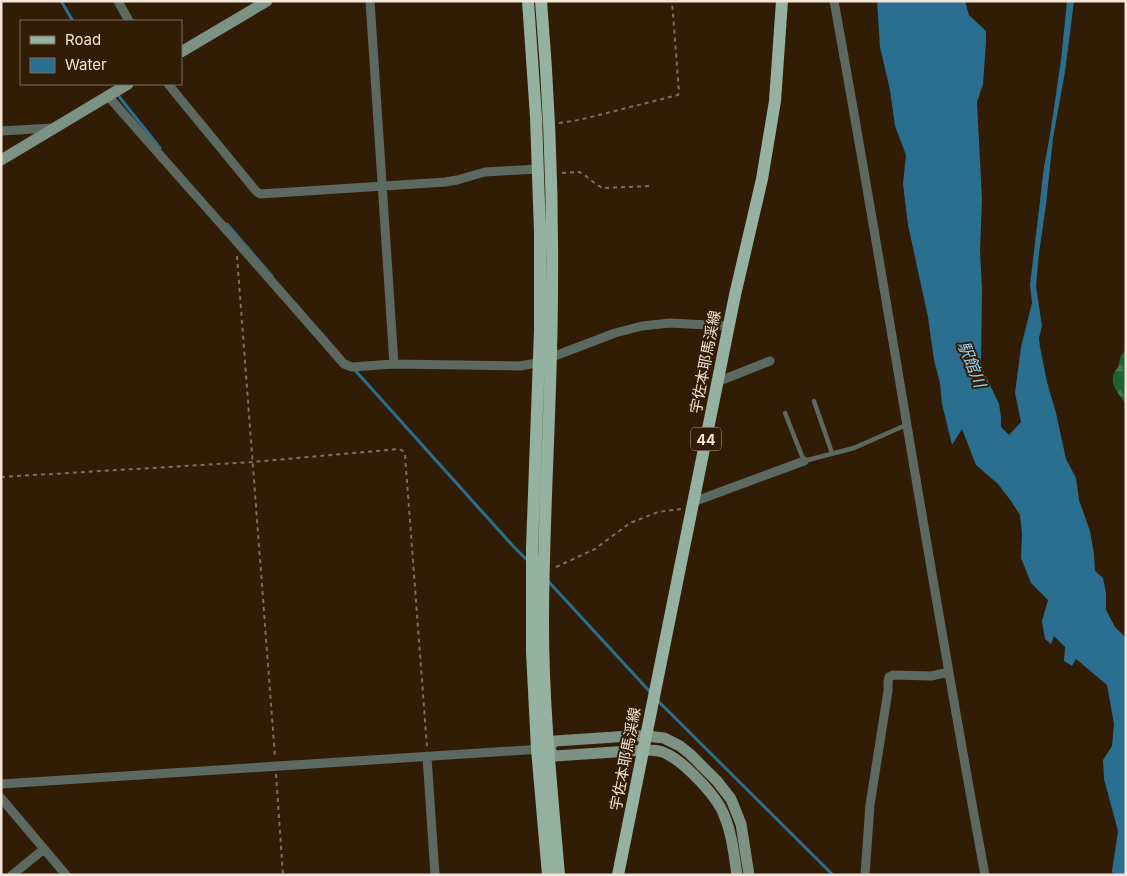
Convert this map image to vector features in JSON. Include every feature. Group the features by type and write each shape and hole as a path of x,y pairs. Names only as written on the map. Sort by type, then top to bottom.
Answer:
{"main road":[{"path":"528,1 535,95 540,279 545,360 542,749 548,875"},
{"path":"542,1 551,173 552,277 532,548 531,611 532,652 542,749 559,875"},
{"name":"宇佐本耶馬渓線","path":"618,875 728,326 772,127 782,1"}],"street":[{"path":"118,1 128,20"},
{"path":"182,51 267,1"},
{"path":"370,1 394,364"},
{"path":"834,1 985,875"},
{"path":"1,160 126,85"},
{"path":"169,85 260,194 452,181 492,171 538,169"},
{"path":"108,96 344,364 352,366 394,364 520,366 545,360 615,333 642,326 670,324 728,326"},
{"path":"1,131 53,128"},
{"path":"717,382 770,362"},
{"path":"692,506 804,461"},
{"path":"865,875 870,805 889,677 893,675 930,676 949,672"},
{"path":"1,784 542,749 555,741 630,736 664,738 680,746 690,754 727,794 741,824 749,875"},
{"path":"542,749 555,756 644,750 662,752 675,759 706,788 723,812 728,826 737,875"},
{"path":"428,757 435,875"},
{"path":"1,798 66,875"},
{"path":"12,875 44,849"}],"lane":[{"path":"814,401 832,453"},
{"path":"785,413 804,461 854,448 907,424"}],"path":[{"path":"549,123 579,120 678,95 672,1"},
{"path":"551,173 580,172 585,174 597,186 610,189 652,186"},
{"path":"235,241 283,875"},
{"path":"1,477 252,462 403,450 405,455 428,757"},
{"path":"544,575 587,554 623,527 642,517 692,506"}],"green space":[{"path":"1126,350 1126,404 1115,389 1113,376 1119,366 1121,355"}],"water":[{"name":"駅館川","path":"877,1 965,1 969,15 986,31 983,84 977,102 982,199 980,250 982,290 981,366 999,404 1001,427 1009,435 1021,422 1015,393 1021,347 1032,303 1030,285 1044,167 1061,60 1067,1 1074,1 1065,72 1053,138 1039,253 1036,286 1042,326 1039,338 1047,382 1066,459 1076,478 1079,500 1090,531 1095,571 1103,578 1106,593 1106,610 1115,627 1126,638 1126,875 1113,875 1112,871 1118,831 1104,779 1103,760 1112,746 1114,724 1107,685 1076,659 1072,666 1064,661 1065,647 1054,636 1051,644 1045,639 1042,621 1048,600 1031,583 1021,558 1022,533 1020,515 998,484 976,465 962,429 952,445 942,404 928,317 908,225 903,184 906,155 895,126 890,90 880,47"}],"waterway":[{"path":"61,1 72,20"},
{"path":"117,94 160,148"},
{"path":"227,224 272,276"},
{"path":"354,369 527,560"},
{"path":"548,581 652,694"},
{"path":"658,701 833,875"}]}
